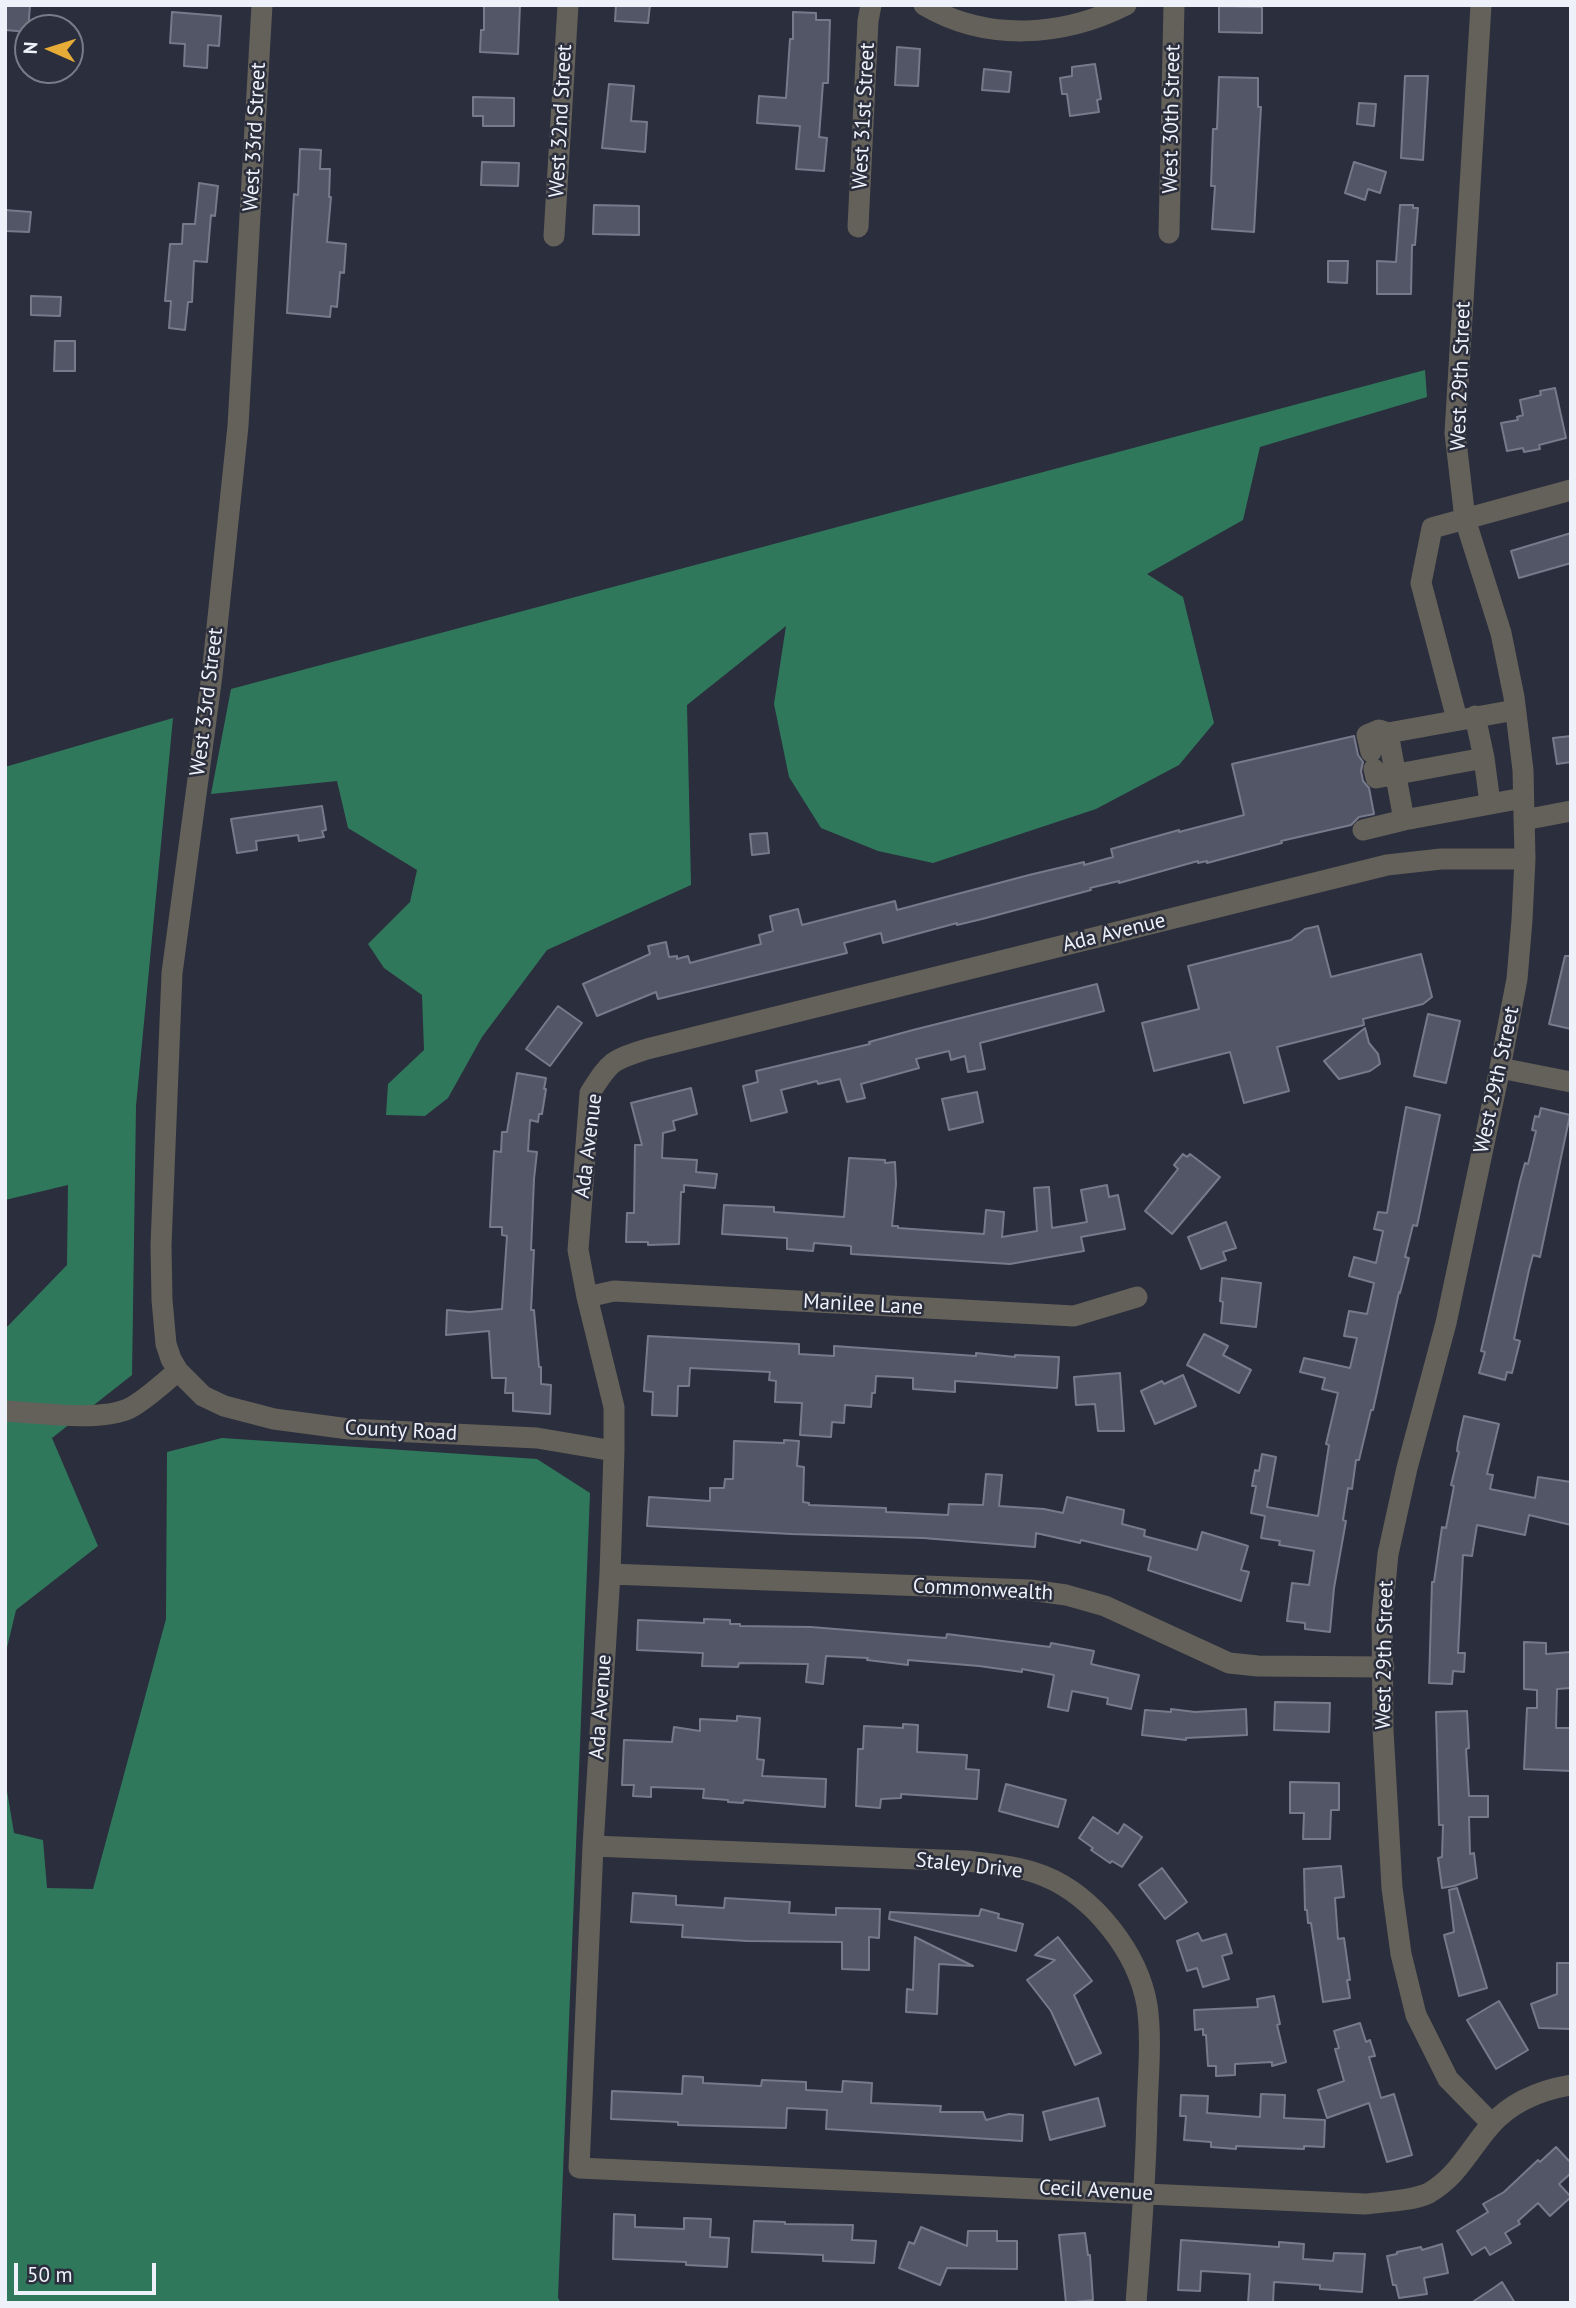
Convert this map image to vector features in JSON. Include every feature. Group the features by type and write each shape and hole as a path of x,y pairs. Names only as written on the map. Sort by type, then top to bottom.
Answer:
{"street":[{"name":"West 33rd Street","path":"194,1389 178,1371 166,1344 161,1275 173,973 212,675 238,426 262,5"},
{"name":"West 32nd Street","path":"554,236 568,5"},
{"name":"West 31st Street","path":"858,228 868,20 871,5"},
{"path":"924,5 939,15 968,26 1015,33 1045,30 1095,19 1126,5"},
{"name":"West 30th Street","path":"1169,233 1174,5"},
{"name":"West 29th Street","path":"1481,5 1455,433 1465,519 1501,633 1515,710 1523,770 1525,859 1517,979 1446,1323 1407,1468 1388,1554 1382,1616 1383,1730 1392,1888 1401,1954 1416,2015 1448,2079 1492,2124"},
{"path":"1490,803 1484,758 1466,718 1421,583 1432,528 1571,490"},
{"path":"1484,758 1376,778 1367,735 1379,730 1388,733 1515,710"},
{"path":"1388,733 1404,820"},
{"path":"1363,830 1523,798"},
{"path":"1524,820 1571,811"},
{"name":"Ada Avenue","path":"579,2168 593,1846 610,1574 614,1406 587,1297 579,1250 590,1093 603,1073 616,1059 647,1049 1388,866 1441,859 1525,859"},
{"path":"1500,1068 1571,1082"},
{"name":"Manilee Lane","path":"587,1297 614,1291 1074,1316 1137,1297"},
{"path":"5,1411 91,1415 121,1411 131,1407 178,1371"},
{"name":"County Road","path":"194,1389 223,1406 310,1426 514,1436 614,1451"},
{"name":"Commonwealth","path":"610,1574 1030,1590 1066,1595 1105,1606 1229,1662 1258,1666 1384,1667"},
{"name":"Staley Drive","path":"593,1846 966,1861 1015,1867 1047,1877 1080,1898 1124,1945 1147,2004 1149,2043 1145,2193 1136,2303"},
{"name":"Cecil Avenue","path":"579,2168 1365,2204 1426,2194 1453,2175 1492,2124 1512,2108 1539,2091 1571,2085"}],"green space":[{"path":"1425,370 1427,397 1260,447 1243,520 1147,574 1183,597 1214,723 1179,765 1096,809 933,863 878,851 821,828 789,777 774,704 786,626 687,705 691,885 547,950 482,1037 448,1098 425,1116 386,1115 388,1084 424,1050 422,995 384,968 368,944 410,902 417,870 348,828 337,781 211,794 231,689"},
{"path":"173,718 136,1106 132,1375 52,1438 98,1546 16,1610 5,1656 5,1329 67,1265 68,1185 5,1200 5,767"},
{"path":"222,1438 537,1459 590,1493 558,2298 561,2303 5,2303 5,1779 14,1833 43,1840 47,1888 93,1889 166,1619 167,1452"}],"building":[{"path":"5,5 30,5 29,14 14,14 14,31 5,30"},
{"path":"484,5 520,5 518,54 480,52 481,30 484,30"},
{"path":"616,5 650,5 648,23 615,21"},
{"path":"1219,6 1262,7 1262,33 1219,32"},
{"path":"172,12 221,16 219,46 208,45 207,68 184,66 185,44 170,43"},
{"path":"793,12 816,13 816,20 830,20 828,83 823,83 819,137 827,138 824,171 796,169 800,126 757,123 759,96 786,98 790,39 793,39"},
{"path":"897,47 920,49 918,86 895,85"},
{"path":"1095,64 1101,99 1097,100 1099,112 1070,116 1067,94 1062,94 1060,78 1072,76 1072,67"},
{"path":"984,69 1011,72 1009,92 982,90"},
{"path":"1405,76 1428,76 1423,160 1401,158"},
{"path":"1219,77 1258,78 1258,107 1261,107 1254,232 1212,229 1215,186 1211,186 1213,129 1217,129"},
{"path":"609,84 634,86 631,121 647,122 645,152 602,148"},
{"path":"473,97 514,98 514,126 483,126 483,116 473,116"},
{"path":"1359,103 1376,104 1374,126 1357,124"},
{"path":"300,149 321,150 320,169 330,169 331,197 327,242 346,244 344,273 340,272 337,307 331,306 330,317 287,313 294,194 298,195"},
{"path":"482,162 519,163 518,186 481,185"},
{"path":"1354,162 1386,172 1380,193 1368,189 1365,200 1345,193"},
{"path":"199,183 218,186 215,216 211,215 207,262 194,261 192,302 188,302 185,330 169,328 171,301 165,301 170,244 182,244 183,224 195,224"},
{"path":"594,205 639,206 639,235 593,234"},
{"path":"1400,205 1413,205 1413,208 1418,208 1415,245 1412,245 1411,294 1377,294 1377,261 1396,262"},
{"path":"5,210 31,212 29,232 5,231"},
{"path":"1328,261 1348,261 1347,283 1328,282"},
{"path":"31,296 61,297 60,316 31,315"},
{"path":"55,341 75,341 75,371 54,371"},
{"path":"1555,388 1566,438 1539,445 1540,449 1507,451 1501,423 1518,420 1517,417 1523,415 1520,400"},
{"path":"1571,533 1571,563 1519,578 1511,551"},
{"path":"1354,736 1358,755 1363,762 1363,781 1369,788 1374,814 1359,817 1351,825 1281,841 1282,843 1207,863 1198,861 1119,883 1090,888 1091,890 883,943 881,933 844,943 847,953 658,999 656,992 597,1016 583,984 650,954 648,946 666,942 669,957 677,956 677,959 688,956 690,963 761,944 759,935 773,931 770,916 798,909 802,925 895,901 897,910 1029,875 1084,862 1084,865 1113,857 1111,849 1244,815 1232,764"},
{"path":"1571,736 1571,762 1557,764 1553,738"},
{"path":"322,806 326,830 322,831 324,837 299,841 298,835 256,841 257,850 237,853 231,819"},
{"path":"767,833 769,853 752,855 750,834"},
{"path":"1318,926 1331,977 1421,954 1432,997 1423,1004 1363,1019 1364,1025 1277,1047 1289,1091 1244,1103 1230,1052 1154,1071 1142,1023 1199,1009 1188,966 1291,940 1305,929"},
{"path":"1565,956 1571,956 1571,1029 1549,1024"},
{"path":"1097,984 1104,1011 980,1043 985,1069 968,1072 965,1056 951,1060 949,1051 916,1059 919,1068 861,1084 865,1098 847,1102 840,1079 818,1084 817,1081 781,1090 787,1112 751,1121 743,1086 758,1082 756,1071"},
{"path":"558,1006 582,1023 550,1066 526,1049"},
{"path":"1428,1014 1460,1021 1446,1083 1414,1076"},
{"path":"1365,1028 1380,1064 1370,1071 1339,1079 1324,1061"},
{"path":"517,1073 546,1078 542,1114 539,1114 538,1122 530,1120 528,1151 537,1152 531,1250 534,1250 531,1310 534,1310 541,1384 551,1385 550,1414 513,1411 513,1393 505,1393 506,1378 492,1378 489,1331 446,1335 447,1310 469,1312 502,1309 507,1236 502,1235 502,1227 490,1227 494,1151 501,1152 502,1132 507,1132"},
{"path":"691,1088 697,1114 673,1121 675,1130 663,1133 662,1158 697,1160 696,1172 717,1174 715,1188 684,1185 684,1192 681,1192 679,1244 648,1245 648,1242 626,1242 627,1213 634,1213 635,1145 642,1145 631,1103"},
{"path":"977,1092 983,1122 949,1130 942,1099"},
{"path":"1406,1107 1440,1115 1417,1226 1413,1225 1405,1257 1409,1258 1373,1410 1359,1460 1356,1460 1352,1489 1348,1488 1343,1520 1346,1521 1334,1588 1330,1632 1305,1629 1305,1623 1287,1621 1292,1583 1309,1585 1314,1551 1279,1545 1280,1541 1261,1538 1265,1516 1251,1513 1256,1486 1252,1486 1255,1470 1259,1471 1262,1454 1276,1457 1267,1507 1318,1516 1329,1445 1326,1444 1338,1393 1322,1389 1325,1378 1300,1372 1304,1358 1350,1368 1357,1338 1344,1336 1349,1311 1367,1314 1374,1283 1349,1276 1354,1257 1376,1263 1383,1231 1374,1229 1378,1212 1387,1213"},
{"path":"1541,1108 1570,1115 1540,1257 1533,1255 1529,1270 1514,1339 1520,1341 1512,1373 1507,1372 1505,1380 1479,1373 1485,1352 1481,1351 1520,1181 1525,1163 1528,1164 1536,1131 1532,1130 1535,1116 1539,1117"},
{"path":"1183,1154 1187,1157 1190,1154 1220,1177 1172,1234 1145,1211 1178,1169 1174,1165"},
{"path":"849,1158 895,1162 892,1226 898,1228 984,1234 986,1210 1004,1212 1002,1237 1037,1231 1034,1188 1049,1187 1052,1228 1087,1222 1081,1190 1107,1185 1109,1197 1118,1195 1125,1229 1081,1237 1084,1251 1010,1264 851,1254 851,1246 814,1243 813,1251 787,1249 787,1238 722,1234 724,1205 774,1207 774,1212 844,1217"},
{"path":"1226,1222 1236,1248 1223,1252 1226,1260 1201,1269 1188,1237"},
{"path":"1222,1278 1261,1283 1256,1327 1221,1323"},
{"path":"1204,1334 1228,1346 1223,1355 1251,1370 1239,1393 1187,1365"},
{"path":"648,1336 799,1344 799,1354 834,1356 834,1346 976,1356 976,1353 1015,1357 1059,1357 1057,1388 955,1381 955,1392 913,1389 913,1378 876,1376 871,1407 845,1405 844,1423 832,1422 831,1437 800,1435 802,1403 775,1402 776,1381 769,1380 770,1372 690,1368 689,1386 678,1386 677,1416 652,1415 653,1392 644,1391"},
{"path":"1120,1373 1124,1431 1098,1431 1095,1404 1076,1405 1074,1377"},
{"path":"1183,1375 1196,1406 1155,1424 1141,1391"},
{"path":"1464,1416 1499,1424 1487,1474 1493,1475 1490,1489 1535,1498 1538,1477 1571,1482 1571,1525 1529,1515 1525,1535 1477,1525 1472,1556 1463,1555 1458,1653 1465,1653 1464,1672 1453,1671 1452,1684 1429,1683 1432,1582 1442,1527 1446,1528"},
{"path":"784,1440 799,1441 797,1466 804,1467 803,1502 809,1505 886,1508 886,1512 948,1515 949,1504 983,1505 986,1474 1002,1475 999,1506 1063,1513 1067,1497 1124,1510 1122,1524 1145,1530 1144,1536 1197,1550 1202,1532 1248,1546 1241,1570 1249,1572 1241,1601 1148,1570 1151,1557 1081,1540 1080,1543 1036,1533 1035,1547 923,1538 647,1526 649,1497 710,1501 710,1488 724,1488 725,1479 733,1479 734,1441 784,1443"},
{"path":"704,1619 730,1620 730,1624 740,1626 811,1627 946,1638 947,1634 1050,1647 1051,1643 1094,1651 1091,1664 1139,1675 1131,1709 1107,1704 1108,1698 1072,1691 1068,1711 1048,1707 1054,1675 1022,1669 1022,1672 908,1660 908,1665 867,1660 868,1658 826,1656 823,1684 806,1682 808,1664 739,1663 738,1667 702,1666 703,1653 637,1650 638,1620 704,1623"},
{"path":"1524,1642 1546,1643 1546,1654 1571,1652 1571,1688 1557,1689 1556,1728 1571,1728 1571,1771 1524,1769 1527,1708 1537,1708 1537,1690 1524,1689"},
{"path":"1275,1702 1330,1703 1329,1732 1274,1730"},
{"path":"1171,1709 1195,1712 1246,1709 1247,1735 1186,1740 1142,1735 1145,1710 1171,1712"},
{"path":"1467,1711 1469,1796 1488,1796 1488,1817 1469,1817 1470,1854 1474,1853 1477,1878 1442,1888 1438,1858 1442,1857 1443,1825 1439,1825 1436,1712"},
{"path":"737,1716 760,1718 757,1759 764,1760 762,1776 826,1779 825,1807 744,1800 743,1803 728,1802 703,1798 704,1789 651,1787 651,1797 633,1796 634,1785 622,1785 624,1740 672,1742 674,1727 700,1731 700,1719 737,1721"},
{"path":"903,1724 918,1725 917,1752 967,1755 966,1769 979,1770 977,1799 901,1794 901,1798 881,1799 880,1808 856,1806 858,1749 863,1749 864,1726 903,1728"},
{"path":"1290,1782 1339,1783 1339,1810 1331,1810 1330,1839 1303,1839 1304,1813 1290,1813"},
{"path":"1006,1784 1066,1800 1058,1827 999,1811"},
{"path":"1093,1817 1118,1834 1124,1824 1142,1837 1122,1867 1112,1861 1110,1863 1079,1838"},
{"path":"1341,1866 1344,1897 1335,1898 1338,1939 1344,1938 1350,1998 1323,2002 1311,1923 1308,1923 1305,1910 1304,1869"},
{"path":"1162,1868 1187,1902 1165,1919 1139,1885"},
{"path":"1457,1888 1487,1988 1459,1996 1444,1935 1454,1932 1449,1890"},
{"path":"633,1893 676,1896 676,1905 724,1908 725,1898 790,1902 789,1913 836,1915 836,1908 880,1909 879,1938 869,1937 869,1970 842,1969 842,1942 682,1937 683,1925 631,1922"},
{"path":"981,1909 999,1914 998,1918 1023,1924 1016,1951 889,1919 890,1912 979,1916"},
{"path":"1198,1933 1202,1941 1226,1934 1232,1953 1222,1956 1229,1979 1203,1987 1197,1968 1187,1971 1177,1941"},
{"path":"915,1937 973,1966 939,1964 937,2014 906,2012 907,1989 913,1990"},
{"path":"1058,1937 1092,1981 1074,1995 1101,2053 1075,2065 1051,2011 1027,1980 1055,1960 1035,1955"},
{"path":"1557,1963 1571,1963 1571,2029 1539,2028 1531,2004 1557,1994"},
{"path":"1274,1996 1280,2024 1277,2025 1286,2062 1272,2066 1272,2062 1235,2064 1235,2075 1216,2076 1216,2066 1208,2066 1206,2035 1203,2035 1203,2029 1195,2030 1194,2010 1258,2007 1257,1999"},
{"path":"1499,2001 1528,2050 1496,2069 1467,2020"},
{"path":"1360,2023 1366,2042 1370,2040 1375,2056 1369,2057 1381,2098 1394,2094 1412,2155 1387,2162 1369,2103 1327,2118 1318,2090 1344,2081 1335,2049 1339,2048 1334,2031"},
{"path":"683,2076 703,2077 703,2083 761,2086 762,2080 806,2082 806,2090 842,2092 843,2081 872,2083 871,2103 941,2106 940,2112 983,2112 986,2120 1009,2114 1023,2115 1022,2141 826,2129 827,2110 787,2108 786,2128 678,2125 678,2122 611,2119 612,2091 682,2094"},
{"path":"1261,2094 1285,2095 1284,2118 1325,2120 1324,2147 1304,2146 1304,2149 1236,2146 1236,2149 1211,2147 1211,2142 1184,2140 1186,2116 1180,2116 1181,2095 1208,2096 1207,2113 1260,2117"},
{"path":"1098,2098 1105,2126 1050,2140 1043,2112"},
{"path":"1556,2147 1571,2163 1571,2173 1559,2184 1571,2197 1550,2216 1538,2203 1518,2221 1520,2224 1505,2233 1511,2243 1490,2255 1485,2247 1472,2255 1457,2231 1488,2212 1483,2204 1504,2192"},
{"path":"614,2214 635,2215 635,2227 684,2229 684,2218 711,2219 710,2237 729,2238 727,2267 686,2265 686,2262 613,2259"},
{"path":"754,2221 853,2225 852,2240 876,2241 874,2263 823,2261 823,2255 752,2252"},
{"path":"921,2227 967,2246 968,2231 997,2231 997,2241 1017,2241 1017,2269 947,2268 940,2285 899,2268 909,2242 914,2244"},
{"path":"1085,2233 1090,2255 1093,2300 1066,2303 1059,2235"},
{"path":"1181,2240 1279,2247 1279,2242 1304,2244 1303,2259 1333,2261 1334,2253 1365,2254 1362,2292 1320,2289 1320,2285 1274,2282 1273,2303 1248,2303 1250,2274 1201,2271 1200,2291 1178,2290"},
{"path":"1442,2244 1448,2273 1424,2278 1427,2294 1399,2298 1396,2285 1393,2285 1387,2256"},
{"path":"1502,2282 1515,2303 1471,2303 1495,2287"}]}
